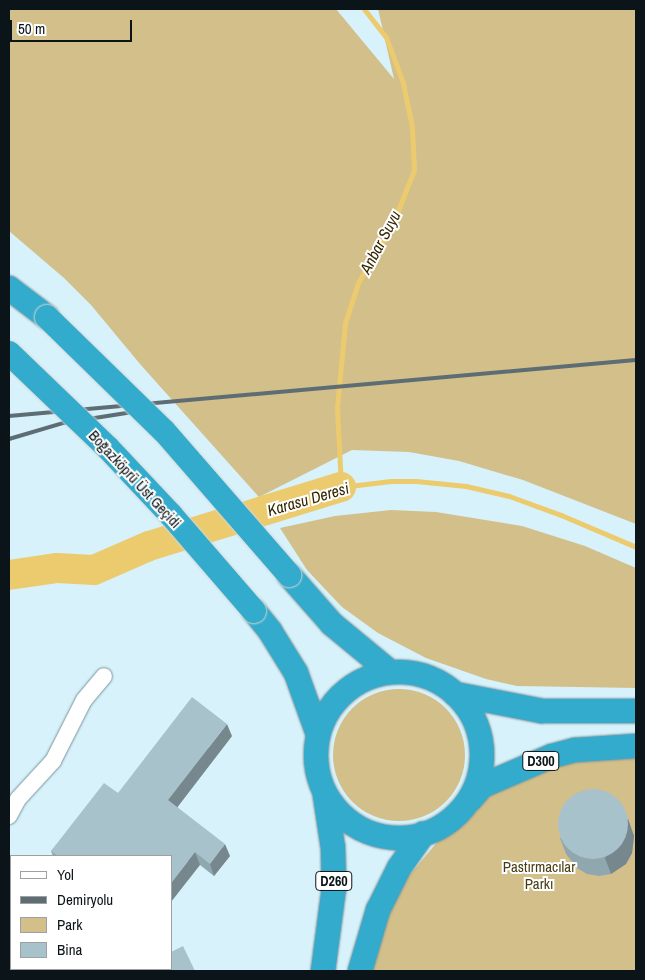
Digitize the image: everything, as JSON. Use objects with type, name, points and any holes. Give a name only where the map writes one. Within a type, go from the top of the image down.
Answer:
[{"type":"highway","points":[[9,288],[47,317],[164,432],[332,624],[390,672]]},
{"type":"highway","name":"Boğazköprü Üst Geçidi","points":[[9,353],[108,448],[171,515],[254,611],[279,644],[296,673],[318,734]]},
{"type":"highway","points":[[456,694],[472,717],[481,745],[480,773],[469,800],[460,811],[443,825],[423,834],[394,837],[366,830],[341,814],[324,791],[316,763],[318,734],[330,708],[350,687],[362,680],[390,672],[404,672],[432,679],[456,694],[542,711],[636,711]]},
{"type":"highway","name":"D300","points":[[460,811],[482,786],[530,764],[575,750],[636,746]]},
{"type":"highway","name":"D260","points":[[323,971],[334,888],[333,848],[324,791]]},
{"type":"highway","points":[[360,971],[378,910],[399,868],[423,834]]},
{"type":"lane","points":[[9,816],[23,793],[54,761],[84,700],[104,676]]},
{"type":"green space","points":[[9,9],[336,9],[394,79],[378,9],[636,9],[636,524],[523,480],[459,461],[409,452],[352,450],[259,497],[140,364],[91,305],[64,278],[9,231]]},
{"type":"green space","points":[[391,510],[436,512],[522,526],[585,546],[636,568],[636,688],[517,686],[486,679],[426,658],[378,633],[342,607],[307,570],[280,528],[335,516]]},
{"type":"green space","points":[[399,689],[424,694],[435,700],[445,709],[454,719],[460,730],[465,755],[460,780],[454,791],[445,801],[435,810],[424,816],[399,821],[374,816],[363,810],[353,801],[344,791],[338,780],[333,755],[338,730],[344,719],[353,709],[363,700],[374,694]]},
{"type":"green space","name":"Pastırmacılar Parkı","points":[[636,741],[636,971],[371,971],[383,928],[401,885],[455,821],[502,780]]},
{"type":"building","points":[[192,697],[227,724],[168,800],[225,844],[210,864],[195,852],[172,882],[172,855],[57,855],[51,851],[104,783],[118,793]]},
{"type":"building","points":[[593,789],[606,792],[618,799],[625,811],[628,824],[625,837],[618,849],[606,856],[593,859],[580,856],[568,849],[561,837],[558,824],[561,811],[568,799],[580,792]]},
{"type":"building","points":[[183,946],[195,971],[130,970],[172,970],[172,952]]},
{"type":"waterway","name":"Anbar Suyu","points":[[364,9],[386,37],[403,83],[412,127],[414,170],[393,223],[358,283],[345,323],[337,408],[341,487],[391,481],[416,481],[466,486],[509,496],[561,515],[636,547]]},
{"type":"waterway","name":"Karasu Deresi","points":[[9,575],[57,568],[94,570],[149,546],[341,487]]},
{"type":"railway","points":[[9,416],[636,360]]},
{"type":"railway","points":[[9,439],[63,423],[139,411]]}]
